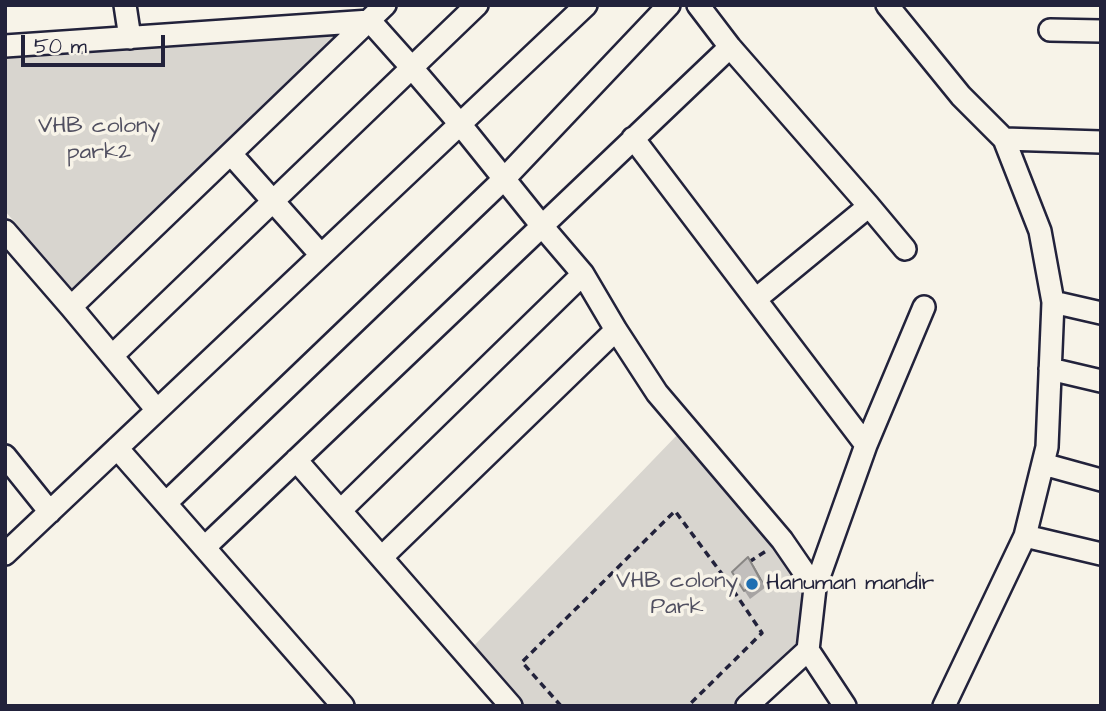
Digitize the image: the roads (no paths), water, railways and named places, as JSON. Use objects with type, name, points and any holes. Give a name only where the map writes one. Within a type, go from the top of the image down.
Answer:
[{"type":"street","points":[[125,5],[130,38]]},
{"type":"street","points":[[71,307],[385,5]]},
{"type":"street","points":[[112,356],[477,5]]},
{"type":"street","points":[[5,554],[586,5]]},
{"type":"street","points":[[166,503],[504,179],[669,5]]},
{"type":"street","points":[[698,5],[730,47],[905,249]]},
{"type":"street","points":[[887,5],[961,96],[1004,139],[1040,231],[1053,302],[1047,447],[1025,536],[944,706]]},
{"type":"street","points":[[5,46],[370,21]]},
{"type":"street","points":[[370,21],[460,124],[583,274],[657,393],[782,540],[816,588]]},
{"type":"street","points":[[1050,30],[1101,32]]},
{"type":"street","points":[[205,547],[730,47]]},
{"type":"street","points":[[633,138],[866,445]]},
{"type":"street","points":[[1004,139],[1101,142]]},
{"type":"street","points":[[231,154],[321,255]]},
{"type":"street","points":[[755,299],[869,206]]},
{"type":"street","points":[[5,231],[157,411]]},
{"type":"street","points":[[341,510],[583,274]]},
{"type":"street","points":[[1053,302],[1101,313]]},
{"type":"street","points":[[747,706],[808,650],[816,588],[866,445],[924,307]]},
{"type":"street","points":[[382,557],[616,330]]},
{"type":"street","points":[[1050,369],[1101,381]]},
{"type":"street","points":[[117,448],[343,706]]},
{"type":"street","points":[[5,456],[50,512]]},
{"type":"street","points":[[296,460],[511,706]]},
{"type":"street","points":[[1043,464],[1101,480]]},
{"type":"street","points":[[1025,536],[1101,554]]},
{"type":"street","points":[[808,650],[845,706]]},
{"type":"place","name":"Hanuman mandir","points":[[752,584]]},
{"type":"park label","name":"VHB colony park2","points":[[99,140]]},
{"type":"park label","name":"VHB colony Park","points":[[677,595]]}]
